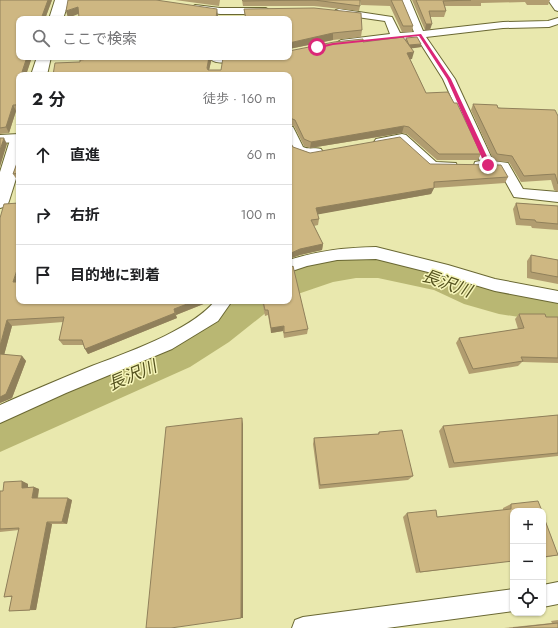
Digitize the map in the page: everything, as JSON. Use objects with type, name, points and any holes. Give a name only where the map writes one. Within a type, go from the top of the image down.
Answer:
[{"type":"main road","points":[[57,16],[62,0]]},
{"type":"main road","points":[[40,72],[43,60]]},
{"type":"main road","points":[[0,201],[16,149]]},
{"type":"street","points":[[235,11],[240,0]]},
{"type":"street","points":[[405,0],[420,35],[449,79],[488,165]]},
{"type":"street","points":[[553,0],[558,8]]},
{"type":"street","points":[[189,7],[221,15],[235,11],[274,10]]},
{"type":"street","points":[[332,11],[389,19],[397,38]]},
{"type":"street","points":[[328,44],[397,38],[503,25],[549,24],[558,21]]},
{"type":"street","points":[[217,62],[227,60]]},
{"type":"street","points":[[292,137],[298,150],[309,154],[332,150]]},
{"type":"street","points":[[371,143],[402,138],[433,166],[503,166],[519,194],[558,197]]},
{"type":"street","points":[[0,139],[16,139]]},
{"type":"street","points":[[292,265],[307,260],[337,254],[376,253],[448,271],[495,285],[558,298]]},
{"type":"street","points":[[0,414],[60,387],[166,344],[212,316],[222,304]]},
{"type":"street","points":[[546,596],[558,594]]},
{"type":"street","points":[[303,628],[510,600]]},
{"type":"building","points":[[0,0],[48,0],[42,16],[16,16],[16,60],[26,60],[22,72],[16,72],[16,105],[13,105],[6,127],[0,128]]},
{"type":"building","points":[[68,0],[156,0],[217,9],[216,16],[79,16],[78,7],[66,11]]},
{"type":"building","points":[[242,0],[314,0],[243,1]]},
{"type":"building","points":[[314,0],[360,0],[360,6]]},
{"type":"building","points":[[391,0],[402,0],[413,26],[403,26]]},
{"type":"building","points":[[416,0],[471,0],[443,1],[446,11],[429,11],[432,24],[426,24]]},
{"type":"building","points":[[314,8],[361,13],[362,30],[333,33],[292,42],[292,16],[245,16],[244,9]]},
{"type":"building","points":[[403,37],[414,52],[407,53],[426,93],[448,92],[454,103],[457,103],[481,154],[439,154],[409,127],[404,126],[311,142],[304,139],[295,120],[292,119],[292,72],[54,72],[55,63],[80,62],[80,60],[208,60],[208,70],[221,70],[223,60],[292,60],[292,50],[334,42],[363,39],[363,42]]},
{"type":"building","points":[[417,37],[421,44],[409,45],[406,38]]},
{"type":"building","points":[[473,104],[497,105],[498,108],[555,110],[558,116],[558,184],[555,174],[524,176],[512,156],[497,154]]},
{"type":"building","points":[[400,137],[430,164],[501,165],[508,177],[434,182],[434,188],[316,208],[319,219],[311,220],[323,244],[300,249],[292,253],[292,145],[293,147],[310,153]]},
{"type":"building","points":[[0,138],[4,138],[0,150]]},
{"type":"building","points":[[16,166],[16,174],[13,174]]},
{"type":"building","points":[[16,203],[16,273],[13,282],[16,282],[16,304],[187,304],[174,309],[175,313],[85,349],[82,340],[59,340],[64,317],[7,320],[0,346],[0,218],[4,204]]},
{"type":"building","points":[[516,203],[558,206],[558,224],[520,219]]},
{"type":"building","points":[[531,255],[558,260],[558,277],[531,272]]},
{"type":"building","points":[[293,266],[308,329],[284,333],[284,326],[271,328],[268,310],[265,310],[264,304],[292,304]]},
{"type":"building","points":[[519,314],[545,314],[546,317],[558,317],[558,358],[521,357],[523,361],[473,369],[459,338],[524,328]]},
{"type":"building","points":[[0,354],[22,356],[6,394],[0,397]]},
{"type":"building","points":[[558,415],[558,453],[454,463],[443,426]]},
{"type":"building","points":[[242,418],[241,618],[171,628],[146,628],[166,427]]},
{"type":"building","points":[[402,430],[413,476],[320,485],[314,438],[379,434],[379,432]]},
{"type":"building","points":[[22,481],[22,488],[34,487],[32,498],[68,498],[62,522],[47,522],[30,610],[9,611],[12,596],[4,597],[19,528],[0,529],[0,491],[3,491],[4,482]]},
{"type":"building","points":[[538,501],[541,508],[511,508],[511,504]]},
{"type":"building","points":[[510,509],[510,561],[420,572],[407,513],[436,510],[437,517]]},
{"type":"building","points":[[546,523],[558,555],[546,557]]},
{"type":"building","points":[[558,623],[558,628],[513,628]]},
{"type":"waterway","name":"長沢川","points":[[292,282],[310,275],[344,266],[367,264],[378,265],[434,276],[489,298],[528,305],[558,308]]},
{"type":"waterway","name":"長沢川","points":[[0,432],[177,355],[216,331],[252,304]]},
{"type":"route","points":[[317,47],[420,35],[449,79],[488,165]]}]
